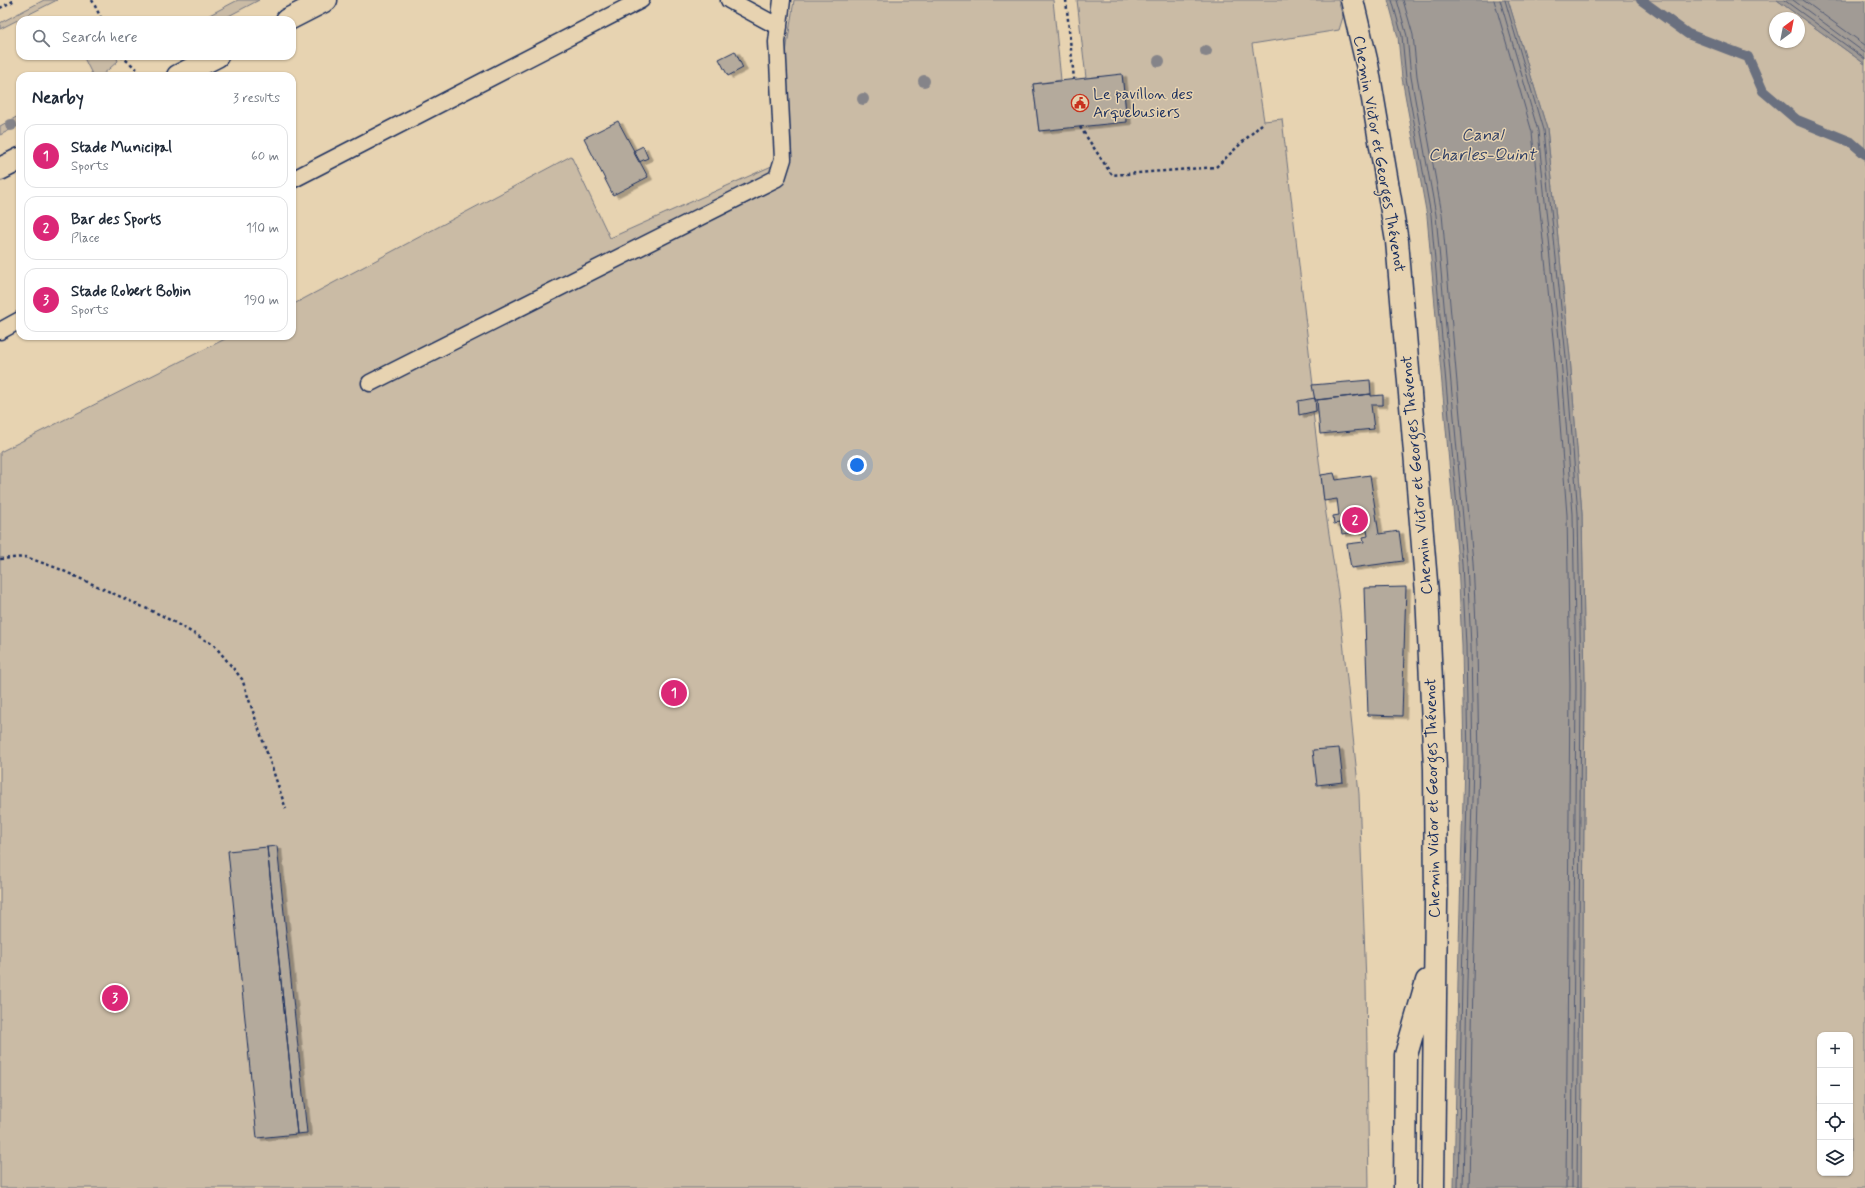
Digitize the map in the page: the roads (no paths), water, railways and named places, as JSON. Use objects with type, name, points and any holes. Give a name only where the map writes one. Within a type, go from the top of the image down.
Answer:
[{"type":"street","points":[[295,16],[326,0]]},
{"type":"street","name":"Chemin Victor et Georges Thévenot","points":[[1352,0],[1366,64],[1397,240],[1414,421],[1427,593],[1435,768],[1433,1188]]},
{"type":"street","points":[[186,72],[209,60]]},
{"type":"street","points":[[0,169],[16,161]]},
{"type":"street","name":"Chemin Victor et Georges Thévenot","points":[[1405,1188],[1406,1055],[1435,954]]},
{"type":"lane","points":[[296,178],[641,0]]},
{"type":"lane","points":[[729,0],[779,27]]},
{"type":"lane","points":[[370,383],[777,178],[783,159],[777,42],[782,0]]},
{"type":"lane","points":[[0,331],[16,322]]},
{"type":"water","name":"Canal Charles-Quint","points":[[1388,0],[1508,0],[1547,129],[1570,357],[1582,514],[1585,685],[1581,1188],[1454,1188],[1464,763],[1462,646],[1458,563],[1427,216],[1402,78],[1398,37]]},
{"type":"water","points":[[1777,0],[1865,0],[1865,64],[1805,20],[1805,12],[1794,12]]},
{"type":"waterway","points":[[1641,0],[1688,34],[1748,57],[1763,91],[1797,120],[1851,142],[1865,154]]},
{"type":"place","name":"Le pavillon des Arquebusiers","points":[[1080,103]]},
{"type":"place","name":"Bar des Sports","points":[[1355,520]]},
{"type":"place","name":"Stade Municipal","points":[[674,693]]},
{"type":"place","name":"Stade Robert Bobin","points":[[115,998]]}]
